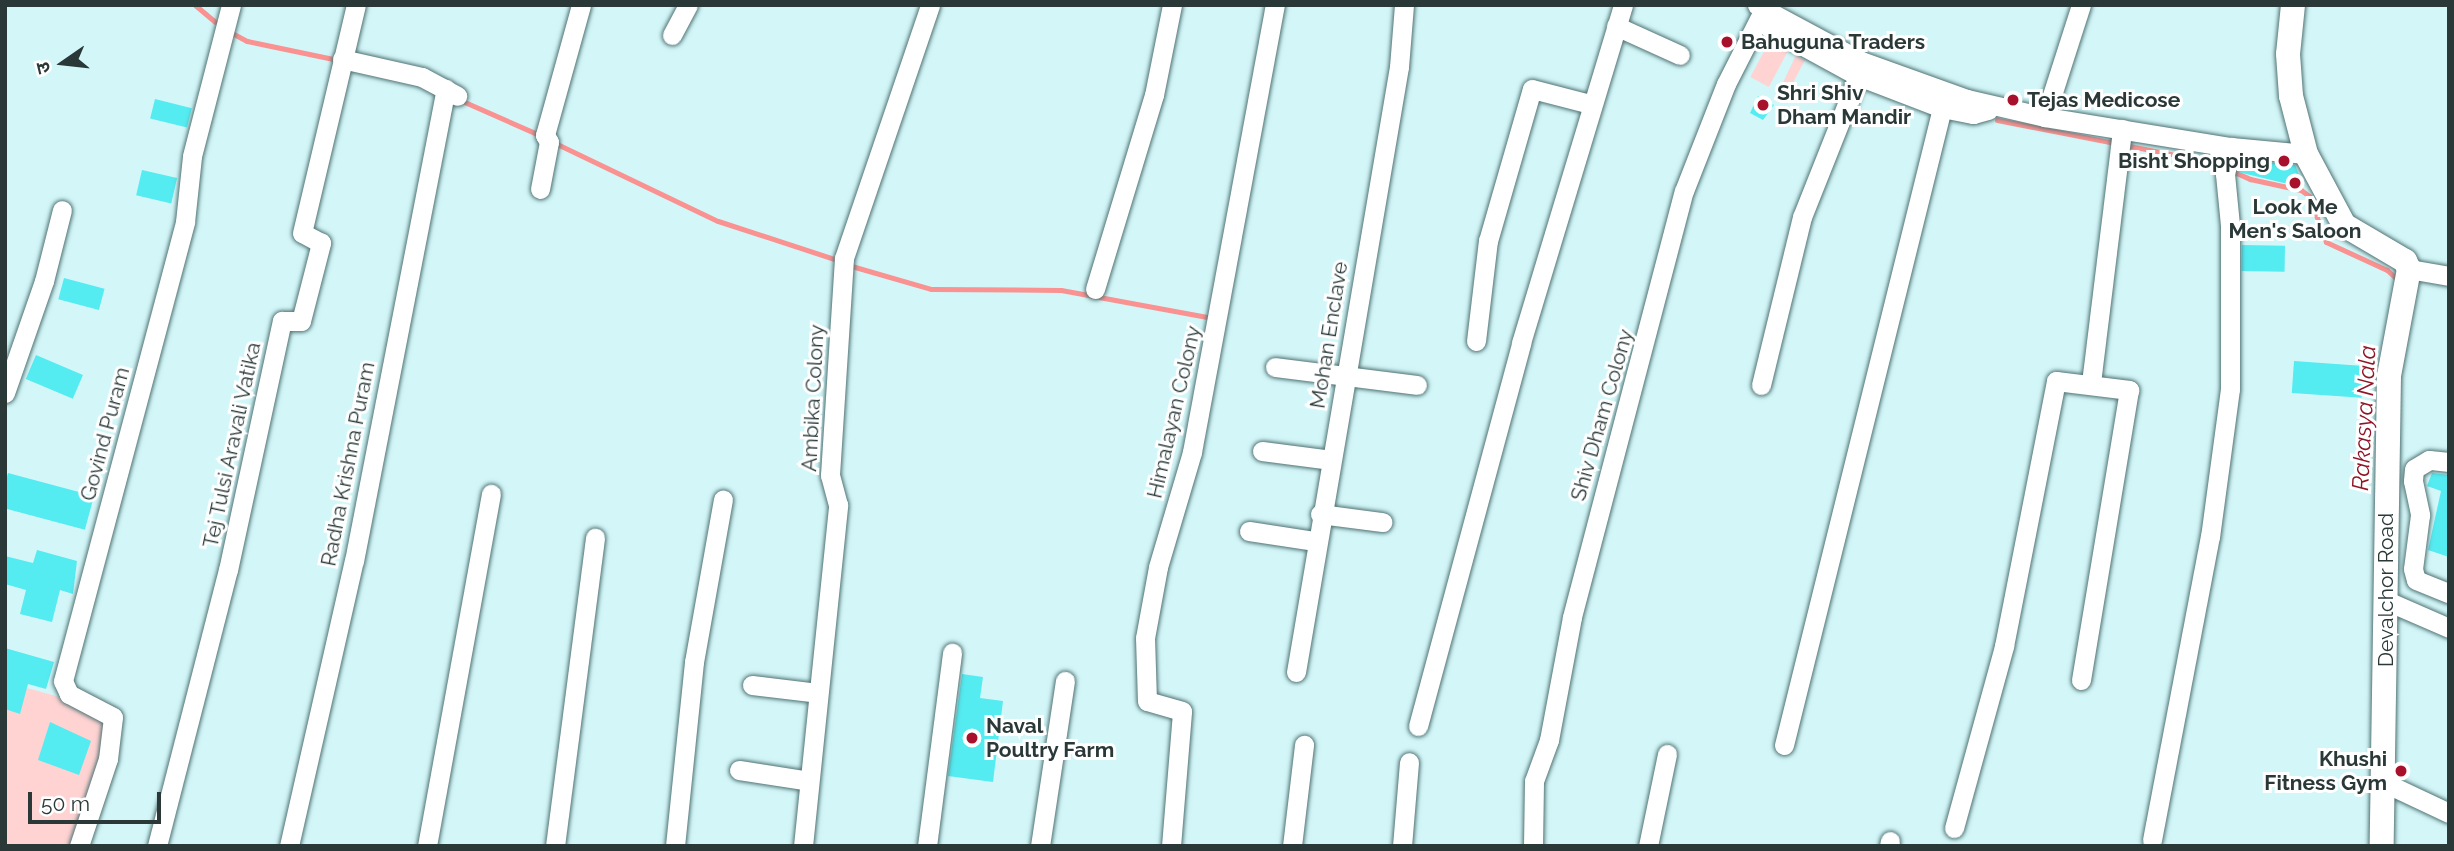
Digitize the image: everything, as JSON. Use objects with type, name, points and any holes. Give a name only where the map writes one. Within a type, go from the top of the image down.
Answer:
[{"type":"main road","points":[[2293,5],[2288,54],[2291,96],[2306,154],[2344,225],[2405,261],[2409,269]]},
{"type":"main road","name":"Devalchor Road","points":[[2382,846],[2389,376],[2409,269]]},
{"type":"street","name":"Govind Puram","points":[[79,846],[108,759],[113,717],[69,694],[63,681],[184,222],[192,156],[231,5]]},
{"type":"street","name":"Tej Tulsi Aravali Vatika","points":[[157,846],[228,570],[282,321],[301,321],[321,243],[302,233],[356,5]]},
{"type":"street","points":[[540,189],[549,142],[545,135],[582,5]]},
{"type":"street","points":[[672,35],[688,5]]},
{"type":"street","name":"Ambika Colony","points":[[803,846],[838,505],[830,475],[844,258],[930,5]]},
{"type":"street","points":[[1095,289],[1154,94],[1172,5]]},
{"type":"street","name":"Himalayan Colony","points":[[1171,846],[1182,711],[1147,701],[1145,638],[1158,567],[1192,452],[1275,5]]},
{"type":"street","name":"Mohan Enclave","points":[[1296,672],[1315,541],[1399,66],[1404,5]]},
{"type":"street","points":[[1418,726],[1590,104],[1623,5]]},
{"type":"street","points":[[2045,117],[2081,5]]},
{"type":"street","points":[[1760,7],[1770,28],[1858,76],[1942,108],[1973,114],[1998,106]]},
{"type":"street","points":[[1760,7],[1861,61],[1947,93],[2121,138],[2228,160],[2306,154]]},
{"type":"street","name":"Shiv Dham Colony","points":[[1533,846],[1534,781],[1549,740],[1575,604],[1684,191],[1726,83],[1760,7]]},
{"type":"street","points":[[1616,26],[1680,55]]},
{"type":"street","name":"Radha Krishna Puram","points":[[289,846],[354,561],[452,93],[422,77],[342,59]]},
{"type":"street","points":[[1761,385],[1802,217],[1858,76]]},
{"type":"street","points":[[1476,341],[1488,241],[1532,89],[1590,104]]},
{"type":"street","points":[[1784,745],[1942,108]]},
{"type":"street","points":[[2091,383],[2121,138]]},
{"type":"street","points":[[2152,840],[2210,537],[2230,390],[2231,225],[2228,160]]},
{"type":"street","points":[[5,393],[44,282],[62,210]]},
{"type":"street","points":[[2409,269],[2449,276]]},
{"type":"street","points":[[1275,367],[1417,385]]},
{"type":"street","points":[[1954,828],[2004,646],[2056,381],[2091,383],[2129,390],[2081,680]]},
{"type":"street","points":[[1262,450],[1331,460]]},
{"type":"street","points":[[2449,462],[2429,460],[2414,469],[2413,481],[2420,515],[2413,569],[2416,580],[2449,593]]},
{"type":"street","points":[[427,846],[491,494]]},
{"type":"street","points":[[675,846],[694,662],[723,500]]},
{"type":"street","points":[[1320,514],[1382,522]]},
{"type":"street","points":[[1250,531],[1315,541]]},
{"type":"street","points":[[555,846],[594,538]]},
{"type":"street","points":[[2387,601],[2449,628]]},
{"type":"street","points":[[928,846],[952,653]]},
{"type":"street","points":[[1040,846],[1065,681]]},
{"type":"street","points":[[752,685],[818,693]]},
{"type":"street","points":[[1292,846],[1304,745]]},
{"type":"street","points":[[1648,846],[1667,754]]},
{"type":"street","points":[[1402,846],[1409,762]]},
{"type":"street","points":[[739,770],[809,781]]},
{"type":"street","points":[[2383,782],[2449,813]]},
{"type":"shaded area","points":[[1770,40],[1789,50],[1769,87],[1750,77]]},
{"type":"shaded area","points":[[1796,55],[1805,60],[1787,94],[1779,91]]},
{"type":"shaded area","points":[[5,682],[56,696],[109,719],[93,792],[73,846],[5,846]]},
{"type":"building","name":"Shri Shiv Dham Mandir","points":[[1758,96],[1774,105],[1763,120],[1750,113]]},
{"type":"building","points":[[155,99],[192,108],[187,128],[150,118]]},
{"type":"building","points":[[2241,160],[2295,165],[2301,179],[2296,186],[2238,172]]},
{"type":"building","points":[[142,170],[177,178],[171,203],[136,195]]},
{"type":"building","points":[[2242,245],[2285,246],[2285,272],[2242,271]]},
{"type":"building","points":[[64,278],[105,289],[99,310],[58,299]]},
{"type":"building","points":[[36,355],[83,375],[73,399],[26,379]]},
{"type":"building","points":[[2294,361],[2364,366],[2362,398],[2292,393]]},
{"type":"building","points":[[8,473],[94,496],[85,530],[5,508]]},
{"type":"building","points":[[2432,473],[2449,475],[2449,557],[2428,550],[2441,491],[2427,486]]},
{"type":"building","points":[[37,550],[77,561],[73,594],[60,590],[52,622],[20,614],[26,590],[5,584],[5,556],[33,563]]},
{"type":"building","points":[[5,648],[54,662],[46,689],[28,684],[20,714],[5,709]]},
{"type":"building","name":"Naval Poultry Farm","points":[[962,674],[983,677],[980,698],[1003,701],[993,782],[948,776]]},
{"type":"building","points":[[50,722],[91,741],[79,775],[38,760]]},
{"type":"waterway","points":[[195,5],[215,22]]},
{"type":"waterway","points":[[230,32],[247,41],[333,59]]},
{"type":"waterway","points":[[460,100],[537,134]]},
{"type":"waterway","name":"Rakasya Nala","points":[[1997,120],[2212,162],[2250,179],[2301,190],[2309,196],[2326,242],[2387,270],[2398,280]]},
{"type":"waterway","points":[[557,144],[718,221],[837,260]]},
{"type":"waterway","points":[[848,265],[931,289],[1061,290],[1212,318]]},
{"type":"place","name":"Bahuguna Traders","points":[[1727,42]]},
{"type":"place","name":"Tejas Medicose","points":[[2013,100]]},
{"type":"place","name":"Shri Shiv Dham Mandir","points":[[1763,105]]},
{"type":"place","name":"Bisht Shopping","points":[[2284,161]]},
{"type":"place","name":"Look Me Men's Saloon","points":[[2295,183]]},
{"type":"place","name":"Naval Poultry Farm","points":[[972,738]]},
{"type":"place","name":"Khushi Fitness Gym","points":[[2401,771]]}]
